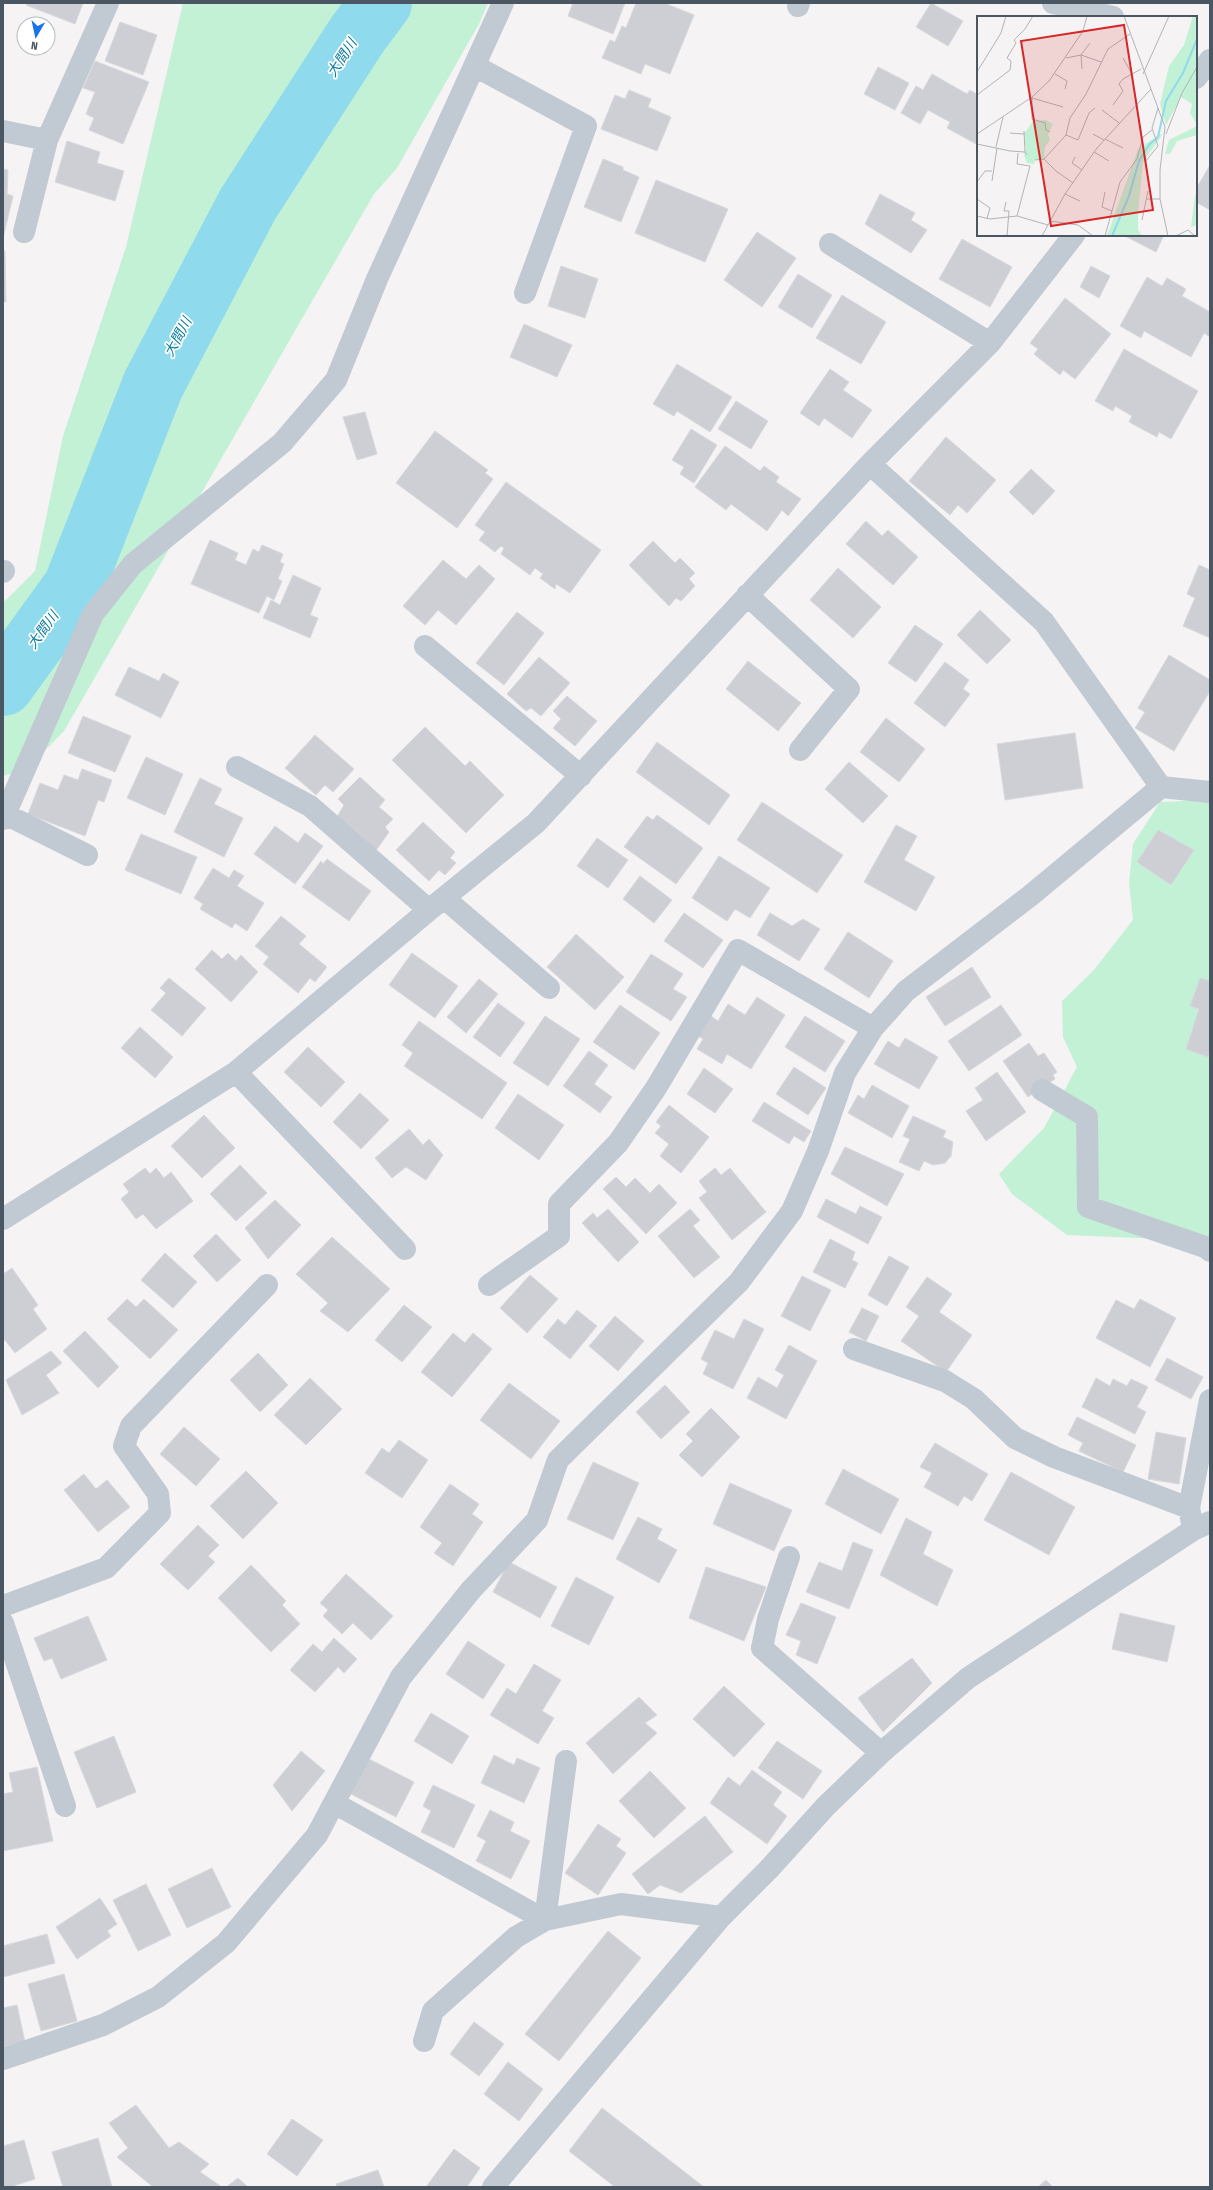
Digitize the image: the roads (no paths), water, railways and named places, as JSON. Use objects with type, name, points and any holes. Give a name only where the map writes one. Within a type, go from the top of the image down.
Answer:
[{"type":"street","points":[[24,232],[47,140],[108,3]]},
{"type":"street","points":[[87,855],[4,816],[93,614],[133,564],[282,444],[336,380],[377,279],[503,3]]},
{"type":"street","points":[[1054,3],[1109,16]]},
{"type":"street","points":[[475,66],[586,126],[525,293]]},
{"type":"street","points":[[3,131],[47,140]]},
{"type":"street","points":[[3,1219],[236,1072],[436,904],[536,823],[870,464],[990,343],[1073,236]]},
{"type":"street","points":[[830,244],[990,343]]},
{"type":"street","points":[[870,464],[1044,622],[1161,787]]},
{"type":"street","points":[[748,595],[849,689],[800,750]]},
{"type":"street","points":[[425,646],[581,776]]},
{"type":"street","points":[[237,767],[310,806],[436,904],[549,988]]},
{"type":"street","points":[[3,2059],[103,2025],[158,1997],[226,1942],[317,1835],[401,1677],[471,1590],[537,1520],[558,1460],[738,1282],[792,1211],[818,1151],[845,1073],[872,1028],[906,991],[1030,896],[1161,787],[1210,792]]},
{"type":"street","points":[[488,1286],[559,1236],[559,1204],[618,1143],[656,1088],[738,950],[872,1028]]},
{"type":"street","points":[[236,1072],[405,1249]]},
{"type":"street","points":[[1042,1090],[1087,1117],[1088,1207],[1205,1247],[1210,1251]]},
{"type":"street","points":[[3,1606],[106,1568],[160,1513],[158,1494],[124,1446],[130,1426],[267,1285]]},
{"type":"street","points":[[493,2187],[721,1916],[768,1870],[826,1806],[881,1753],[968,1678],[1202,1526],[1189,1508],[1054,1457],[1016,1438],[974,1399],[945,1381],[854,1348]]},
{"type":"street","points":[[1189,1508],[1210,1400]]},
{"type":"street","points":[[789,1557],[768,1619],[762,1648],[881,1753]]},
{"type":"street","points":[[3,1623],[65,1806]]},
{"type":"street","points":[[545,1920],[566,1761]]},
{"type":"street","points":[[334,1803],[545,1920]]},
{"type":"street","points":[[424,2041],[433,2011],[516,1937],[545,1920],[621,1904],[721,1916]]},
{"type":"waterway","name":"大間川","points":[[3,685],[74,587],[153,385],[248,204],[357,35],[381,3]]}]
